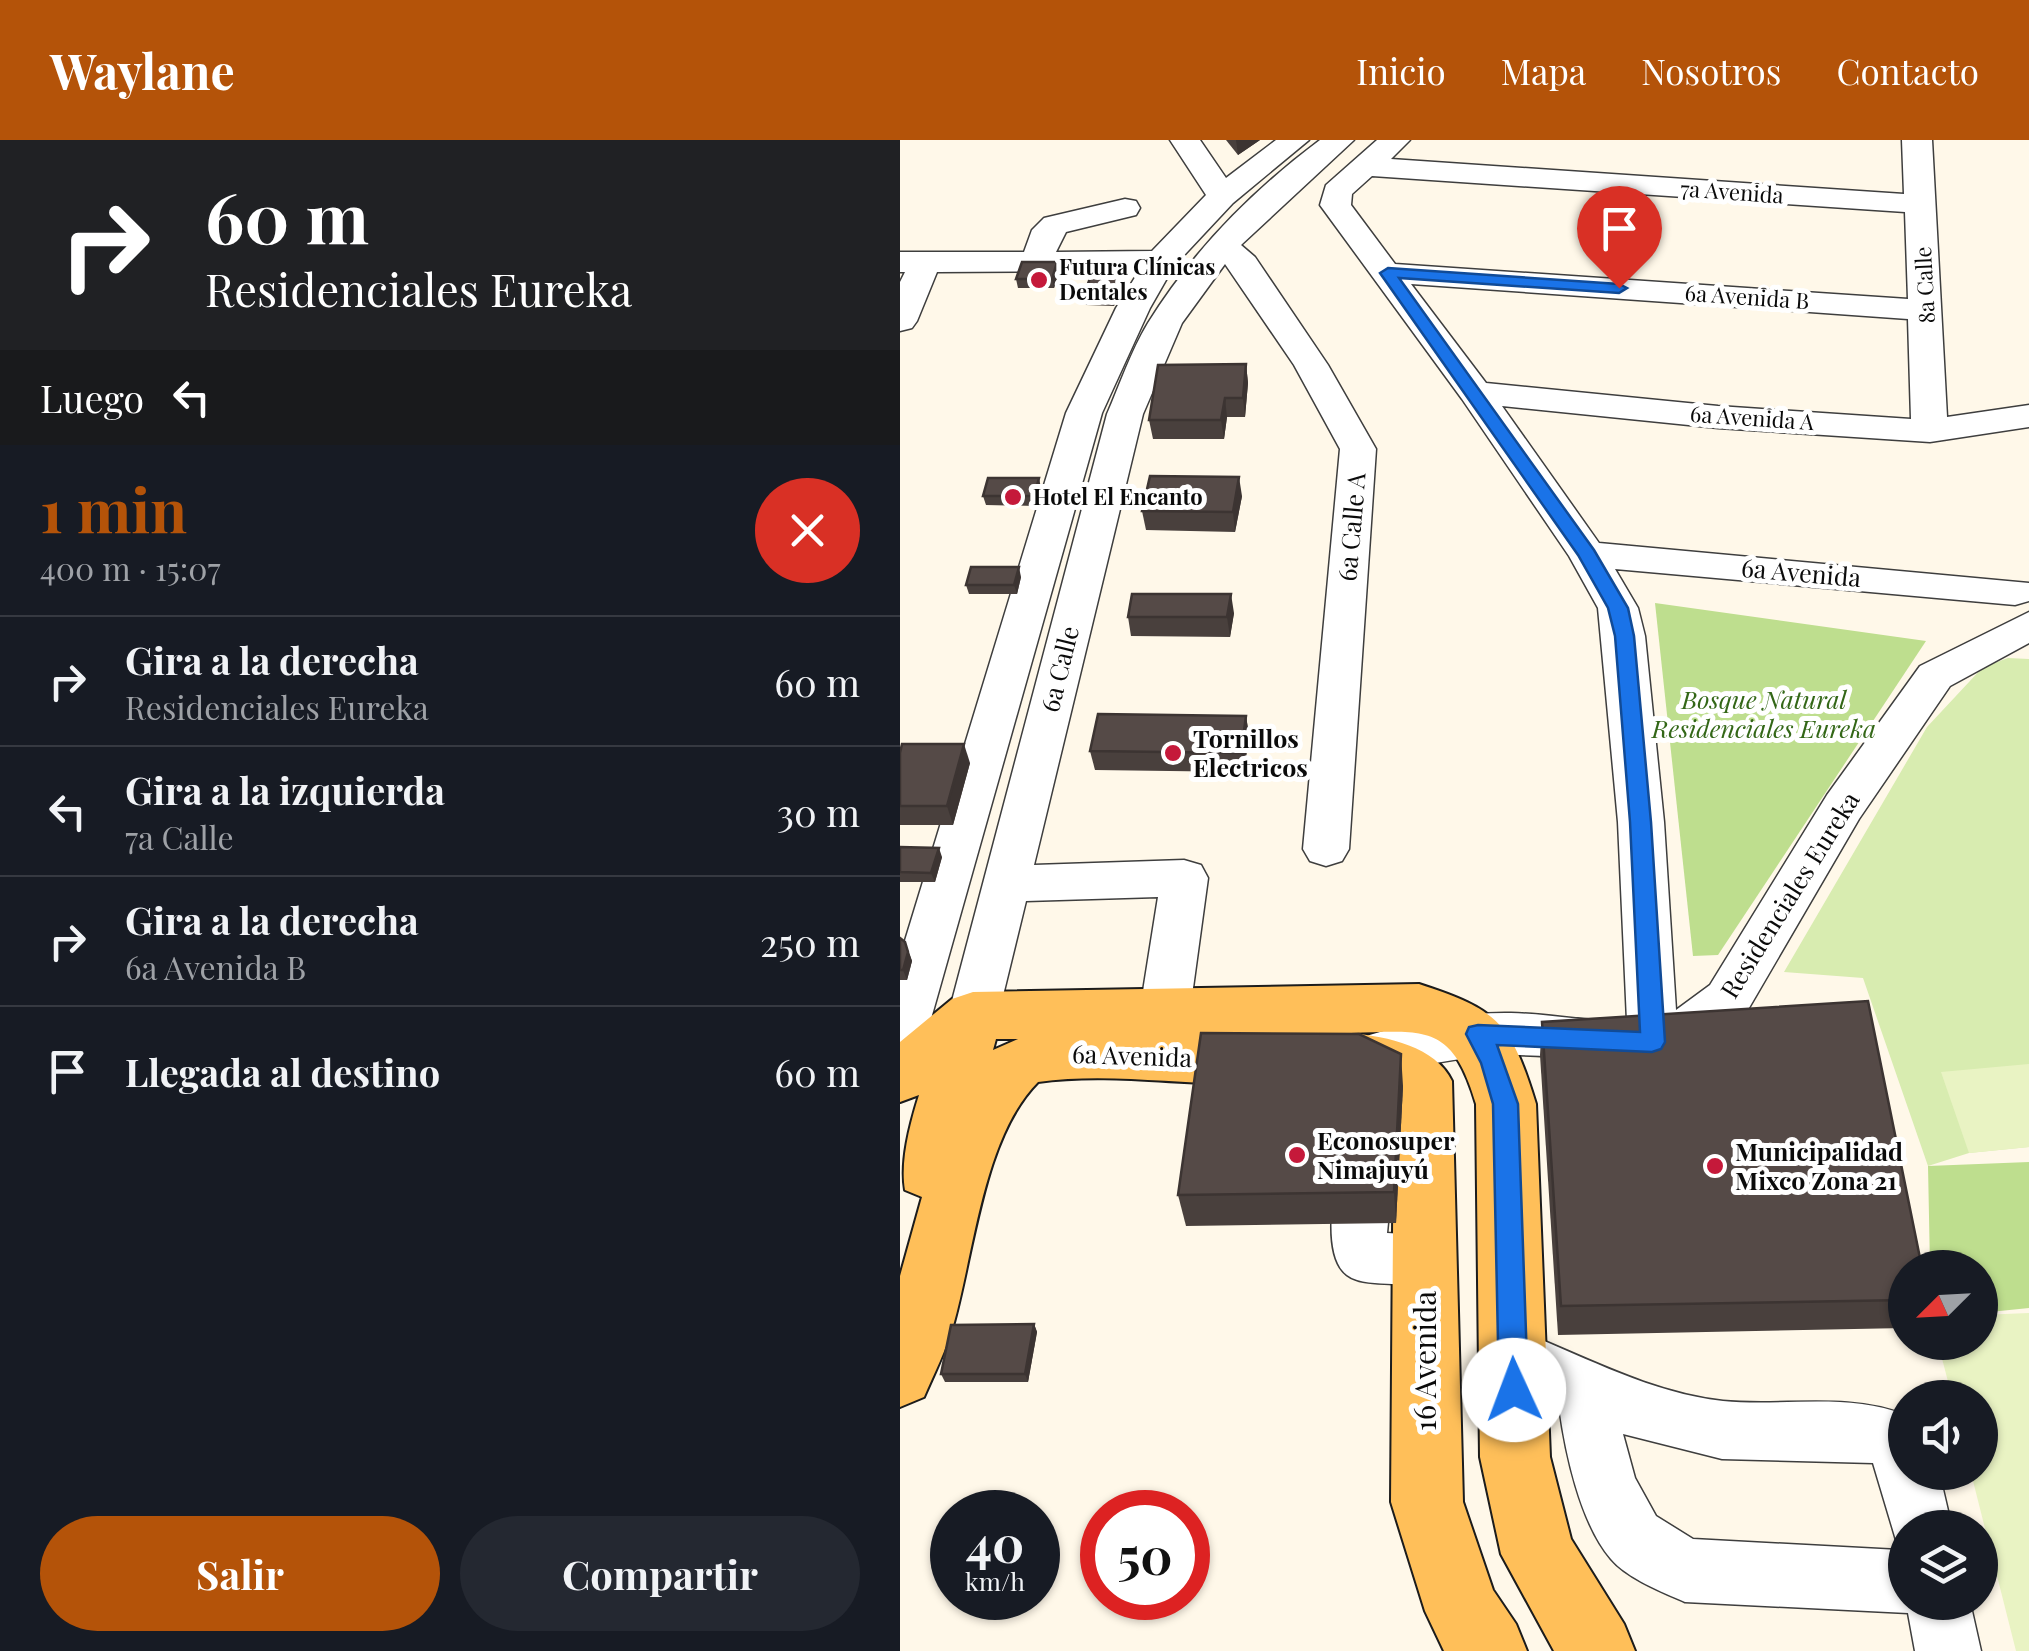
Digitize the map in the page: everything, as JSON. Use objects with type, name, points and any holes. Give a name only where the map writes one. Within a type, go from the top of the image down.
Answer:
[{"type":"main road","name":"6a Avenida","points":[[973,1016],[1166,1010],[1395,1044]]},
{"type":"main road","points":[[900,1077],[973,1016]]},
{"type":"main road","name":"6a Calle","points":[[900,1264],[973,1016]]},
{"type":"main road","points":[[1395,1044],[1456,1020],[1478,1034],[1493,1061],[1506,1104],[1515,1457],[1538,1554],[1597,1651]]},
{"type":"main road","name":"6a Avenida","points":[[900,1374],[919,1330],[965,1159],[996,1089],[1016,1064],[1057,1054],[1241,1082],[1395,1044]]},
{"type":"main road","name":"16 Avenida","points":[[1395,1044],[1422,1081],[1424,1100],[1427,1502],[1462,1611],[1489,1651]]},
{"type":"street","points":[[1184,140],[1222,196]]},
{"type":"street","name":"6a Calle","points":[[900,1040],[917,929],[1084,413],[1133,308],[1161,261],[1222,196],[1293,140]]},
{"type":"street","points":[[1395,140],[1351,153],[1334,204],[1475,393],[1587,554],[1618,608],[1624,636],[1640,822],[1652,1042]]},
{"type":"street","name":"8a Calle","points":[[1916,140],[1930,431]]},
{"type":"street","name":"6a Calle","points":[[973,1016],[1125,414],[1165,323],[1224,246],[1316,156],[1351,153]]},
{"type":"street","name":"7a Avenida","points":[[1351,153],[1922,204]]},
{"type":"street","points":[[1036,262],[1048,230],[1055,225],[1125,208]]},
{"type":"street","name":"6a Calle A","points":[[1224,246],[1244,264],[1311,366],[1358,449],[1326,848]]},
{"type":"street","points":[[900,321],[912,262],[1161,261]]},
{"type":"street","name":"6a Avenida B","points":[[1388,273],[1927,310]]},
{"type":"street","name":"6a Avenida A","points":[[1475,393],[1930,431],[2029,416]]},
{"type":"street","name":"6a Avenida","points":[[1587,554],[2024,602]]},
{"type":"street","name":"6a Avenida","points":[[1935,676],[2024,602]]},
{"type":"street","name":"Residenciales Eureka","points":[[1478,1034],[1652,1042],[1683,1034],[1707,1021],[1728,999],[1854,791],[1935,676]]},
{"type":"street","points":[[1006,884],[1184,878],[1166,1010]]},
{"type":"street","points":[[1338,1114],[1352,1121],[1367,1158],[1358,1245],[1366,1257],[1425,1261]]},
{"type":"street","points":[[1512,1356],[1637,1411],[1722,1430],[1879,1434],[1888,1437]]},
{"type":"street","points":[[1586,1388],[1596,1456],[1634,1538],[1685,1570],[1888,1581]]},
{"type":"street","points":[[1942,1620],[1948,1651]]},
{"type":"green space","name":"Bosque Natural Residenciales Eureka","points":[[1655,603],[1926,641],[1718,955],[1693,956]]},
{"type":"green space","points":[[2008,658],[2029,659],[2029,1147],[1969,1153],[1928,1166],[1863,978],[1784,972],[1927,727],[1983,667]]},
{"type":"green space","points":[[2029,1064],[2029,1147],[1969,1153],[1941,1072]]},
{"type":"green space","points":[[2029,1162],[2029,1308],[1998,1311],[1998,1250],[1930,1250],[1928,1166]]},
{"type":"green space","points":[[2029,1313],[2029,1651],[2016,1651],[1998,1580],[1998,1510],[1980,1510],[1975,1490],[1998,1490],[1998,1380],[1948,1380],[1942,1360],[1998,1360],[1998,1314]]},
{"type":"building","points":[[1096,261],[1124,262],[1112,296],[1084,295]]},
{"type":"building","points":[[1022,262],[1057,262],[1052,279],[1016,279]]},
{"type":"building","points":[[1246,364],[1243,398],[1225,398],[1221,420],[1149,420],[1158,365]]},
{"type":"building","points":[[1150,476],[1239,477],[1233,512],[1142,511]]},
{"type":"building","points":[[988,478],[1039,478],[1034,496],[983,496]]},
{"type":"building","points":[[971,567],[1019,567],[1014,585],[966,585]]},
{"type":"building","points":[[1132,594],[1231,594],[1227,617],[1128,617]]},
{"type":"building","points":[[1098,714],[1246,716],[1241,753],[1090,751]]},
{"type":"building","points":[[902,744],[964,744],[947,806],[900,806]]},
{"type":"building","points":[[900,847],[939,848],[931,873],[900,872]]},
{"type":"building","points":[[900,938],[908,952],[903,970],[900,970]]},
{"type":"building","name":"Municipalidad Mixco Zona 21","points":[[1868,1001],[1918,1250],[1888,1250],[1888,1300],[1561,1306],[1542,1022]]},
{"type":"building","name":"Econosuper Nimajuyú","points":[[1201,1033],[1359,1034],[1401,1054],[1394,1192],[1178,1195]]},
{"type":"building","points":[[1034,1324],[1025,1374],[941,1374],[951,1325]]},
{"type":"place","name":"Futura Clínicas Dentales","points":[[1039,280]]},
{"type":"place","name":"Hotel El Encanto","points":[[1013,497]]},
{"type":"place","name":"Tornillos Electricos","points":[[1173,753]]},
{"type":"place","name":"Econosuper Nimajuyú","points":[[1297,1155]]},
{"type":"place","name":"Municipalidad Mixco Zona 21","points":[[1715,1166]]},
{"type":"route","points":[[1514,1390],[1506,1104],[1493,1061],[1478,1034],[1652,1042],[1640,822],[1624,636],[1618,608],[1606,582],[1388,273],[1619,288]]}]
